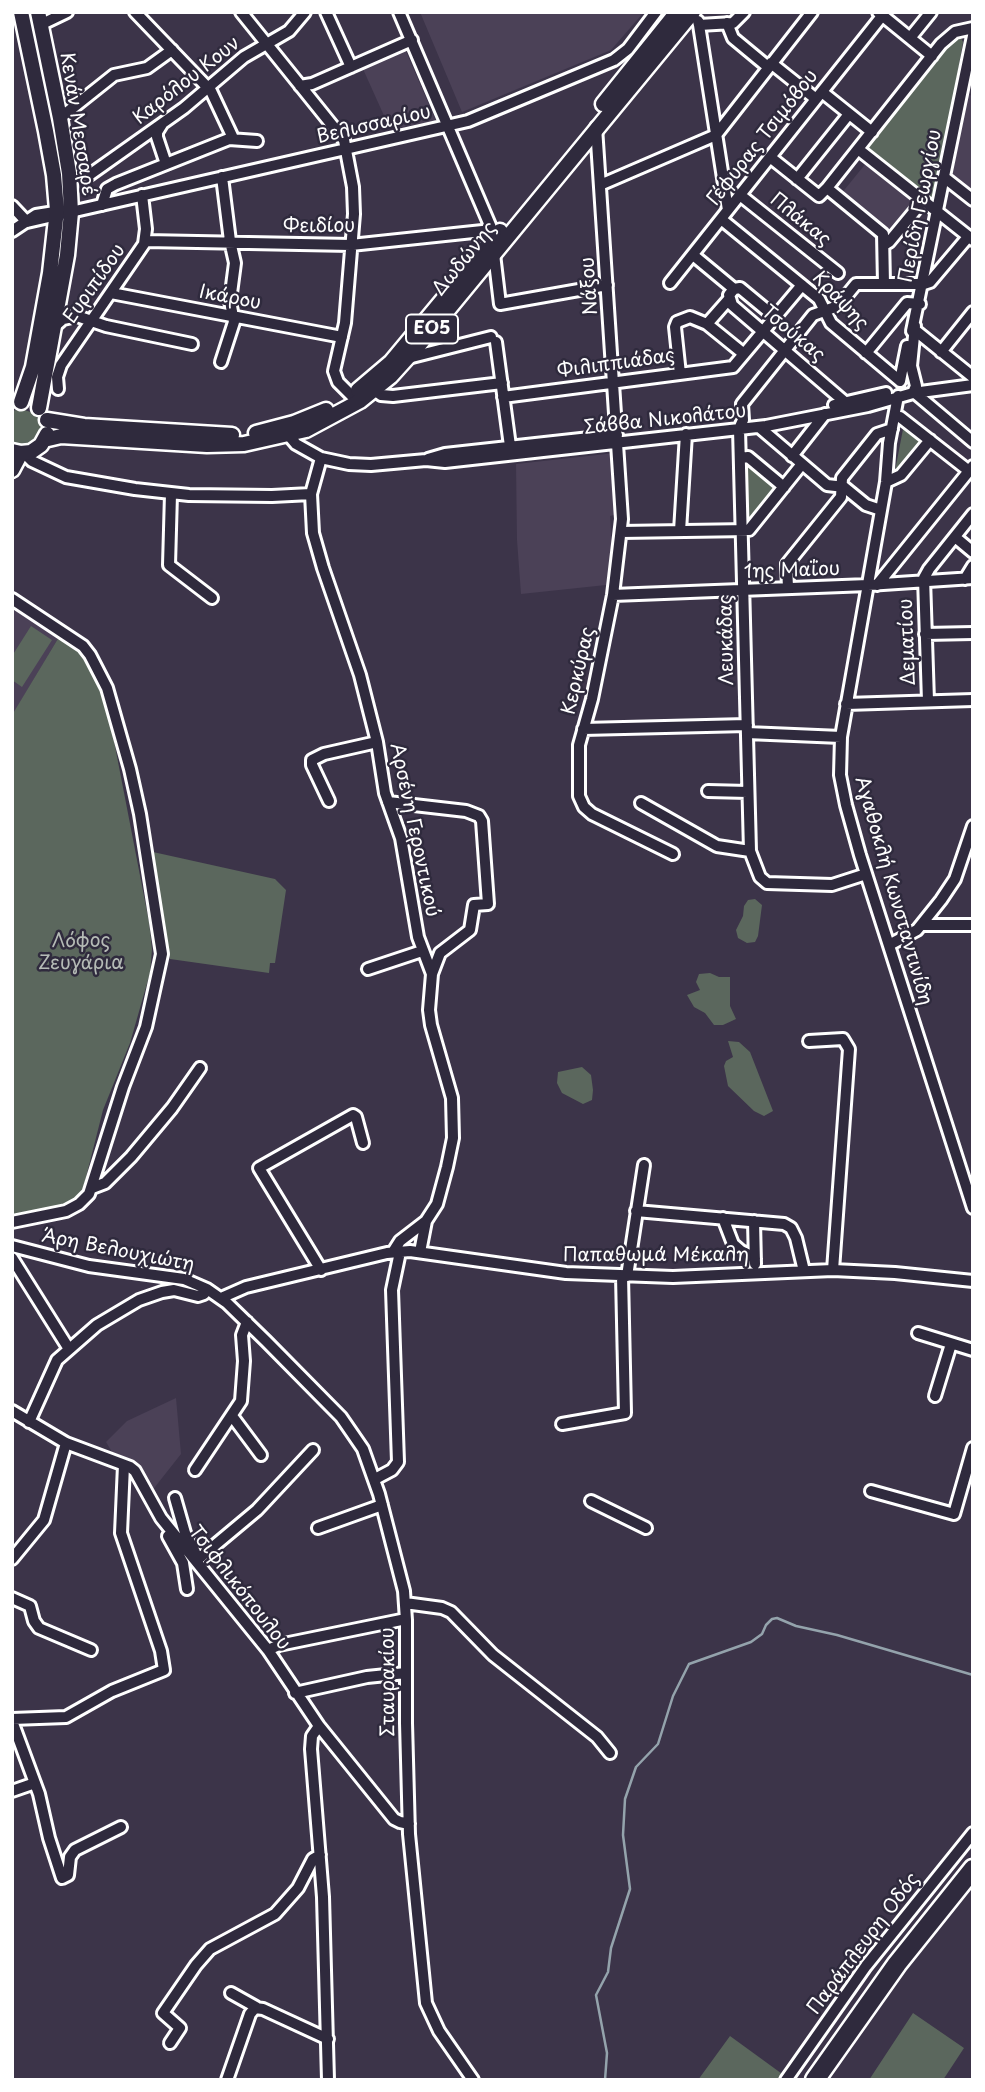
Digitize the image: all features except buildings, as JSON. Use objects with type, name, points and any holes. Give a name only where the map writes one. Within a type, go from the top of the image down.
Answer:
[{"type":"highway","points":[[815,2080],[905,1953],[973,1869]]},
{"type":"main road","name":"Κενάν Μεσσαρέ","points":[[21,12],[69,239],[43,414]]},
{"type":"main road","name":"Δωδώνης","points":[[17,402],[68,424],[216,436],[285,431],[352,396],[391,362],[677,12]]},
{"type":"main road","name":"Δωδώνης","points":[[19,453],[37,449],[44,440],[61,436],[222,445],[252,443],[331,418],[374,390],[408,358],[596,127],[695,17]]},
{"type":"main road","name":"Κενάν Μεσσαρέ","points":[[17,402],[33,367],[69,173],[39,18]]},
{"type":"main road","points":[[43,414],[48,429],[44,440]]},
{"type":"main road","points":[[12,470],[19,453]]},
{"type":"street","points":[[39,18],[67,12]]},
{"type":"street","points":[[135,12],[208,87],[233,138]]},
{"type":"street","points":[[241,12],[344,140],[354,199],[352,245],[342,337],[335,374],[340,384],[352,396]]},
{"type":"street","name":"Καρόλου Κουν","points":[[88,176],[162,124],[235,63],[289,31],[305,12]]},
{"type":"street","points":[[327,12],[351,67]]},
{"type":"street","points":[[399,12],[495,233]]},
{"type":"street","name":"Βελισσαρίου","points":[[27,222],[36,215],[102,205],[468,121],[614,60],[628,49],[656,12]]},
{"type":"street","points":[[724,215],[716,135],[695,17],[727,23],[736,22],[744,12]]},
{"type":"street","points":[[600,185],[716,135],[811,12]]},
{"type":"street","points":[[910,38],[931,12]]},
{"type":"street","points":[[880,14],[932,56]]},
{"type":"street","name":"Γέφυρας Τσιμόβου","points":[[670,283],[819,96],[880,14]]},
{"type":"street","points":[[727,23],[733,38],[872,132]]},
{"type":"street","points":[[770,157],[819,196],[952,33],[973,28]]},
{"type":"street","name":"Περίδη Γεωργίου","points":[[906,387],[909,339],[915,329],[945,177],[968,86],[973,36]]},
{"type":"street","points":[[300,86],[312,84],[412,40]]},
{"type":"street","points":[[60,118],[114,75],[147,68],[172,50]]},
{"type":"street","points":[[797,179],[849,114]]},
{"type":"street","points":[[162,124],[157,137],[166,164]]},
{"type":"street","name":"Νάξου","points":[[596,127],[618,438]]},
{"type":"street","points":[[102,205],[110,186],[233,138],[257,141]]},
{"type":"street","points":[[858,149],[971,239],[935,277],[923,284]]},
{"type":"street","points":[[221,362],[234,324],[230,301],[235,263],[222,177]]},
{"type":"street","points":[[945,177],[973,200]]},
{"type":"street","points":[[827,188],[883,234],[884,284]]},
{"type":"street","name":"Ευριπίδου","points":[[58,389],[59,369],[146,241],[142,195]]},
{"type":"street","name":"Πλάκας","points":[[740,195],[838,273]]},
{"type":"street","points":[[884,245],[923,201]]},
{"type":"street","points":[[12,206],[27,222],[12,231]]},
{"type":"street","name":"Κράψης","points":[[724,215],[819,299],[829,321],[973,442]]},
{"type":"street","name":"Φειδίου","points":[[146,241],[352,245],[495,233]]},
{"type":"street","points":[[494,254],[500,304],[607,285]]},
{"type":"street","name":"Τσούκας","points":[[693,254],[732,294],[732,305],[846,403]]},
{"type":"street","name":"Λευκάδας","points":[[750,850],[740,458],[743,401],[813,315],[838,306],[856,285],[923,284]]},
{"type":"street","points":[[680,374],[675,327],[677,323],[690,317],[707,324],[744,354],[802,285]]},
{"type":"street","name":"Τσούκας","points":[[732,294],[738,288],[743,290],[775,317]]},
{"type":"street","name":"Ικάρου","points":[[111,293],[342,337]]},
{"type":"street","points":[[707,324],[732,294]]},
{"type":"street","points":[[866,353],[906,304],[920,304]]},
{"type":"street","points":[[54,327],[62,320],[75,315],[192,344]]},
{"type":"street","points":[[941,352],[971,319]]},
{"type":"street","points":[[915,329],[973,378]]},
{"type":"street","points":[[408,358],[494,339],[510,446]]},
{"type":"street","name":"Φιλιππιάδας","points":[[503,397],[733,367],[744,354]]},
{"type":"street","points":[[906,387],[930,386],[973,378]]},
{"type":"street","points":[[374,390],[381,395],[393,396],[502,383]]},
{"type":"street","points":[[906,387],[973,386]]},
{"type":"street","name":"Σάββα Νικολάτου","points":[[426,460],[445,454],[510,446],[686,434],[741,426],[906,387]]},
{"type":"street","name":"Σάββα Νικολάτου","points":[[285,431],[296,444],[321,458],[349,464],[371,465],[426,460],[445,462],[618,438],[741,426],[759,427],[872,405],[906,387]]},
{"type":"street","name":"Αγαθοκλή Κωνσταντινίδη","points":[[890,453],[895,446],[906,387]]},
{"type":"street","name":"Αγαθοκλή Κωνσταντινίδη","points":[[906,387],[892,429],[873,585],[846,704],[840,764],[844,794],[866,874],[973,1208]]},
{"type":"street","points":[[792,456],[825,414]]},
{"type":"street","points":[[873,585],[971,468],[900,417]]},
{"type":"street","points":[[759,427],[827,485],[842,487],[866,505],[881,510]]},
{"type":"street","points":[[788,589],[788,564],[841,497],[842,478],[877,434],[892,429]]},
{"type":"street","points":[[680,531],[686,434]]},
{"type":"street","name":"Κερκύρας","points":[[618,438],[621,532],[614,595],[592,699],[579,745],[579,796],[584,807],[595,816],[673,854]]},
{"type":"street","points":[[886,482],[901,475],[930,440]]},
{"type":"street","points":[[19,453],[66,477],[171,494],[311,494]]},
{"type":"street","points":[[740,458],[748,457],[784,487]]},
{"type":"street","name":"Αρσένη Γεροντικού","points":[[321,458],[311,494],[311,521],[317,547],[350,643],[377,742],[388,802],[401,838],[422,951],[432,974],[429,1010],[452,1098],[453,1138],[439,1200],[426,1221],[419,1252]]},
{"type":"street","points":[[621,532],[750,529],[802,464]]},
{"type":"street","points":[[171,494],[169,565],[212,598]]},
{"type":"street","name":"Δεματίου","points":[[928,701],[923,582],[929,569],[972,516]]},
{"type":"street","points":[[954,537],[973,552]]},
{"type":"street","points":[[969,579],[973,566]]},
{"type":"street","name":"1ης Μαΐου","points":[[614,595],[969,579]]},
{"type":"street","points":[[12,599],[83,646],[104,681],[130,769],[160,932],[162,959],[141,1042],[114,1113],[92,1188],[84,1200],[70,1209],[12,1222]]},
{"type":"street","points":[[925,634],[973,633]]},
{"type":"street","points":[[846,704],[973,700]]},
{"type":"street","points":[[583,729],[747,729],[841,737]]},
{"type":"street","points":[[329,801],[312,765],[314,758],[377,742]]},
{"type":"street","points":[[708,791],[748,792]]},
{"type":"street","points":[[388,802],[466,811],[479,816],[482,821],[488,904],[474,905],[472,928],[440,953],[432,974]]},
{"type":"street","points":[[641,803],[717,846],[750,850],[760,877],[767,883],[835,884],[866,874]]},
{"type":"street","points":[[888,945],[908,936],[922,925],[955,879],[973,826]]},
{"type":"street","points":[[922,925],[973,925]]},
{"type":"street","points":[[368,969],[422,951]]},
{"type":"street","points":[[809,1041],[843,1039],[849,1049],[833,1270]]},
{"type":"street","points":[[92,1188],[104,1183],[131,1157],[172,1108],[200,1068]]},
{"type":"street","points":[[321,1270],[259,1168],[353,1115],[356,1117],[363,1143]]},
{"type":"street","points":[[562,1424],[625,1413],[624,1276],[644,1165]]},
{"type":"street","points":[[636,1211],[781,1223],[790,1228],[799,1245],[804,1271]]},
{"type":"street","points":[[723,1218],[733,1244],[755,1258]]},
{"type":"street","points":[[375,1479],[393,1470],[398,1462],[392,1299],[396,1252],[400,1241],[426,1221]]},
{"type":"street","points":[[754,1221],[756,1274]]},
{"type":"street","name":"Άρη Βελουχιώτη","points":[[12,1246],[80,1264],[184,1279],[221,1298],[247,1322]]},
{"type":"street","name":"Παπαθωμά Μέκαλη","points":[[221,1298],[246,1287],[396,1252],[419,1252],[541,1271],[624,1276],[673,1277],[833,1270],[973,1281]]},
{"type":"street","points":[[12,1258],[69,1349]]},
{"type":"street","points":[[29,1422],[53,1367],[97,1325],[139,1300],[174,1290],[200,1296],[207,1289]]},
{"type":"street","points":[[195,1470],[232,1416],[242,1395],[242,1335],[247,1322]]},
{"type":"street","name":"Σταυρακίου","points":[[247,1322],[351,1429],[363,1449],[375,1479],[401,1576],[405,1603],[409,1824],[426,2003],[439,2031],[473,2080]]},
{"type":"street","points":[[918,1333],[973,1350]]},
{"type":"street","points":[[935,1396],[951,1343]]},
{"type":"street","name":"Τσιφλικόπουλου","points":[[12,1411],[66,1443],[124,1465],[136,1473],[159,1513],[268,1650],[319,1726],[394,1819],[409,1824]]},
{"type":"street","points":[[232,1416],[261,1455]]},
{"type":"street","points":[[12,1559],[44,1520],[66,1443]]},
{"type":"street","points":[[871,1491],[954,1514],[973,1448]]},
{"type":"street","points":[[196,1561],[257,1510],[313,1450]]},
{"type":"street","points":[[121,1827],[75,1850],[70,1857],[69,1874],[63,1878],[50,1842],[35,1783],[12,1720],[66,1717],[112,1691],[164,1670],[163,1658],[121,1533],[124,1465]]},
{"type":"street","points":[[176,1498],[185,1532],[198,1558],[196,1561]]},
{"type":"street","points":[[591,1501],[646,1528]]},
{"type":"street","points":[[318,1528],[382,1505]]},
{"type":"street","points":[[159,1513],[163,1527],[183,1563],[187,1589]]},
{"type":"street","points":[[12,1598],[30,1606],[39,1628],[91,1650]]},
{"type":"street","points":[[405,1603],[442,1608],[451,1612],[493,1656],[597,1737],[610,1753]]},
{"type":"street","points":[[268,1650],[279,1645],[406,1619]]},
{"type":"street","points":[[295,1693],[367,1677],[406,1673]]},
{"type":"street","points":[[319,1726],[313,1733],[311,1743],[320,1854],[328,2080]]},
{"type":"street","points":[[12,1791],[35,1783]]},
{"type":"street","name":"Παράπλευρη Οδός","points":[[786,2080],[866,1966],[973,1833]]},
{"type":"street","points":[[170,2043],[180,2028],[163,2013],[196,1965],[209,1950],[275,1914],[298,1888],[313,1859],[320,1854]]},
{"type":"street","points":[[231,1993],[328,2039]]},
{"type":"street","points":[[227,2080],[250,2014],[256,2007]]},
{"type":"shaded area","points":[[420,12],[644,12],[611,50],[462,112]]},
{"type":"shaded area","points":[[405,49],[436,121],[390,129],[363,69]]},
{"type":"shaded area","points":[[967,93],[973,97],[973,194],[952,177]]},
{"type":"shaded area","points":[[867,162],[917,202],[890,234],[841,194]]},
{"type":"shaded area","points":[[615,453],[618,514],[610,516],[612,552],[606,585],[521,594],[516,464]]},
{"type":"shaded area","points":[[12,607],[59,637],[13,714],[12,713]]},
{"type":"shaded area","points":[[176,1398],[181,1454],[151,1492],[130,1459],[112,1452],[106,1442],[127,1421]]},
{"type":"green space","points":[[960,36],[963,42],[937,193],[934,197],[929,197],[866,146],[951,40]]},
{"type":"green space","points":[[21,409],[34,413],[41,429],[35,441],[27,446],[12,444],[12,411]]},
{"type":"green space","points":[[904,424],[923,439],[924,443],[894,476]]},
{"type":"green space","points":[[749,461],[779,486],[751,521],[747,522],[745,463]]},
{"type":"green space","points":[[31,626],[52,640],[22,687],[12,680],[12,656]]},
{"type":"green space","name":"Λόφος Ζευγάρια","points":[[59,637],[77,649],[93,671],[108,710],[152,949],[150,973],[130,1043],[103,1110],[82,1193],[69,1204],[12,1216],[12,715]]},
{"type":"green space","points":[[153,852],[275,879],[286,890],[275,963],[270,963],[269,973],[170,959]]},
{"type":"green space","points":[[755,899],[762,905],[758,936],[755,942],[747,943],[738,938],[736,930],[743,916],[744,906],[748,900]]},
{"type":"green space","points":[[710,973],[719,977],[730,977],[730,1006],[736,1019],[723,1025],[714,1025],[705,1013],[694,1007],[687,995],[700,990],[696,982],[699,974]]},
{"type":"green space","points":[[728,1041],[739,1042],[750,1052],[773,1111],[764,1116],[754,1111],[728,1086],[724,1066],[726,1061],[733,1057]]},
{"type":"green space","points":[[582,1067],[591,1075],[593,1090],[592,1100],[583,1104],[562,1093],[557,1083],[558,1072]]},
{"type":"green space","points":[[913,2013],[964,2048],[943,2080],[869,2080]]},
{"type":"green space","points":[[730,2036],[785,2076],[782,2080],[698,2080]]},
{"type":"waterway","points":[[605,2080],[607,2053],[596,1995],[608,1972],[611,1948],[630,1889],[623,1835],[625,1799],[636,1767],[658,1744],[673,1696],[689,1664],[751,1642],[762,1634],[772,1619],[777,1618],[796,1626],[837,1635],[973,1675]]}]
